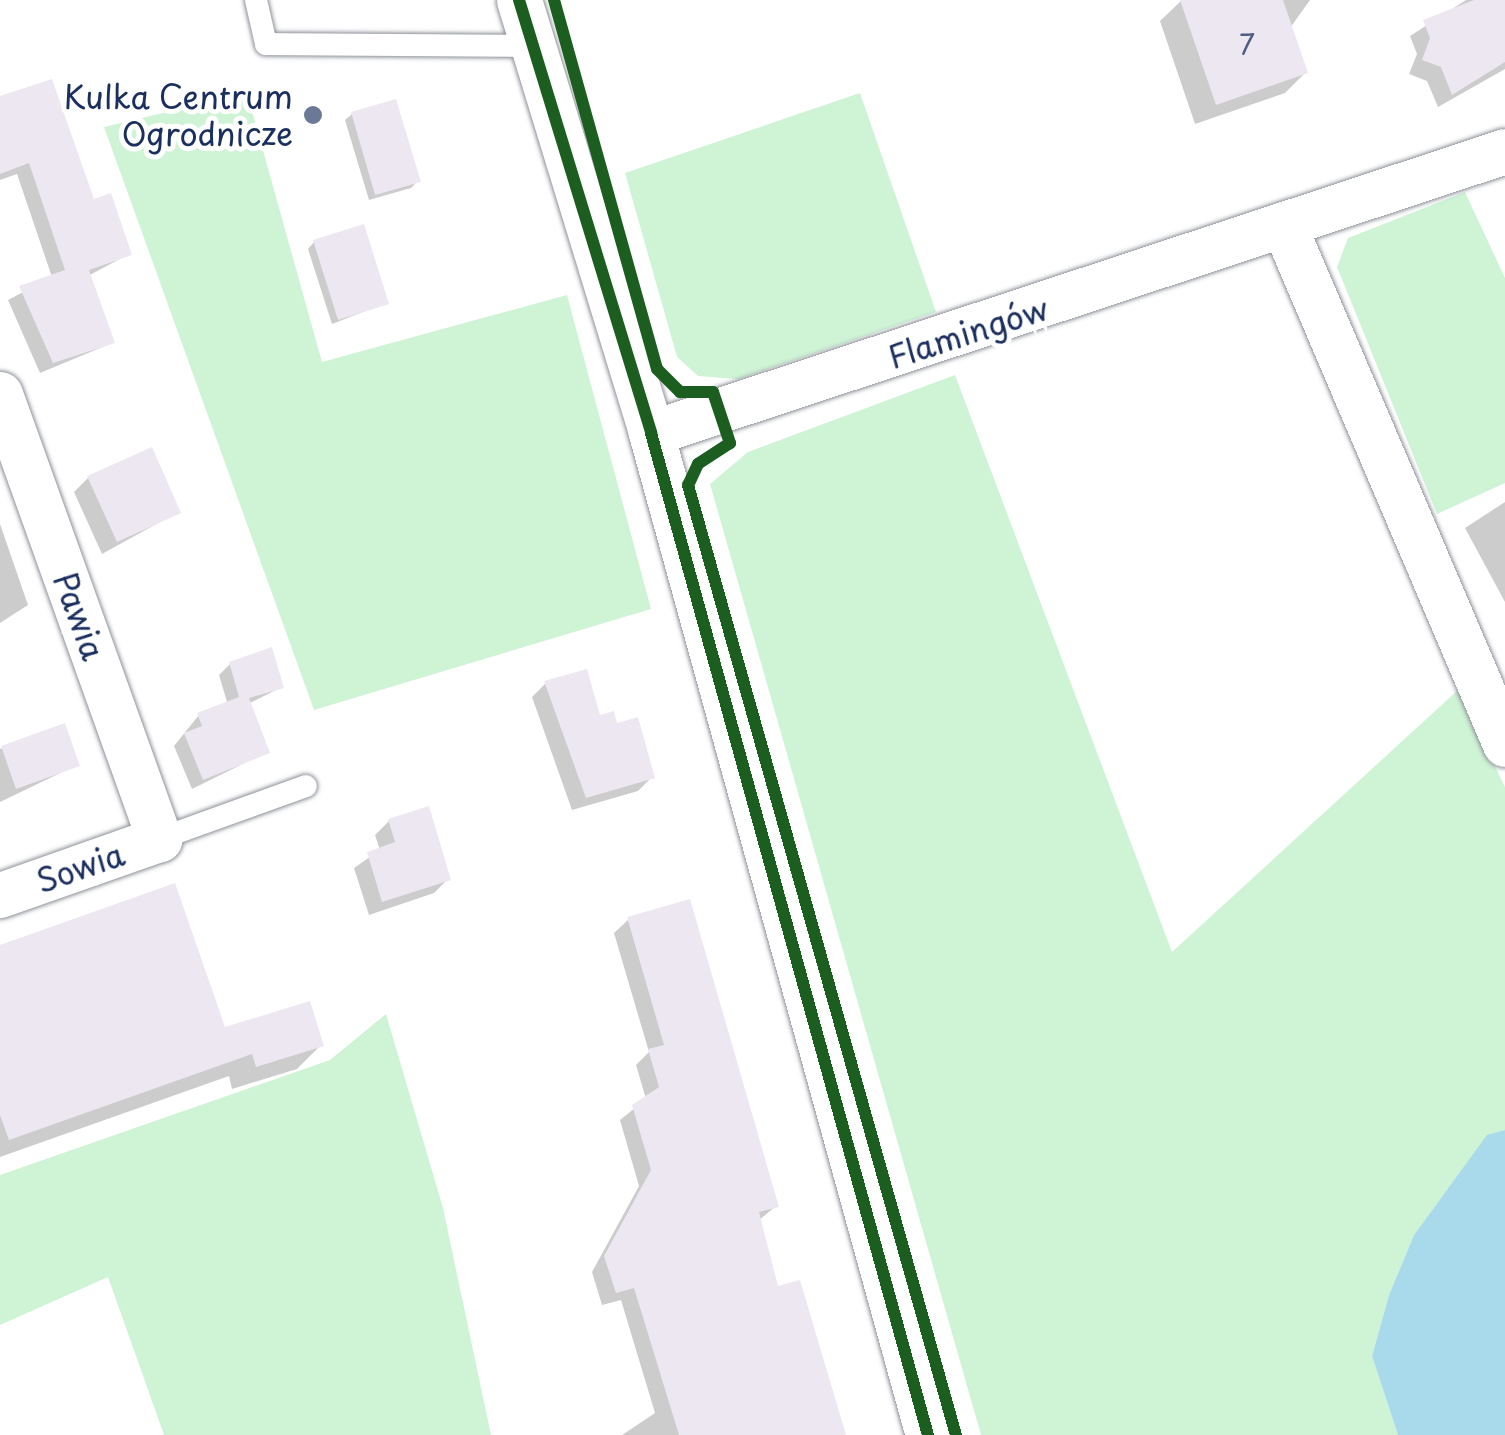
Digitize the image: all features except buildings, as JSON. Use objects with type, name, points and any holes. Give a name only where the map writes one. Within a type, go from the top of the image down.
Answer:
[{"type":"street","points":[[519,0],[650,433],[928,1435]]},
{"type":"street","name":"Flamingów","points":[[650,433],[1285,228],[1505,151]]},
{"type":"street","points":[[1285,228],[1505,744]]},
{"type":"street","name":"Pawia","points":[[0,394],[159,839]]},
{"type":"street","name":"Sowia","points":[[0,895],[159,839]]},
{"type":"lane","points":[[256,0],[266,44],[532,46]]},
{"type":"lane","points":[[159,839],[306,786]]},
{"type":"green space","points":[[247,93],[322,362],[567,295],[651,609],[314,710],[104,127]]},
{"type":"green space","points":[[860,93],[936,312],[738,379],[698,376],[677,357],[625,173]]},
{"type":"green space","points":[[1465,192],[1505,278],[1505,483],[1437,514],[1337,267],[1348,238]]},
{"type":"green space","points":[[955,375],[1172,952],[1458,690],[1505,787],[1505,1130],[1487,1136],[1414,1235],[1389,1295],[1372,1356],[1398,1435],[981,1435],[710,484],[748,452]]},
{"type":"green space","points":[[386,1014],[443,1208],[491,1435],[164,1435],[108,1277],[0,1325],[0,1175],[330,1060]]},
{"type":"water","points":[[1505,1130],[1505,1435],[1398,1435],[1372,1356],[1389,1295],[1414,1235],[1487,1135]]},
{"type":"cycle path","points":[[519,0],[651,433],[928,1435]]},
{"type":"cycle path","points":[[554,0],[657,369],[680,392],[713,392],[730,443],[698,464],[688,485],[956,1435]]},
{"type":"place","name":"Kulka Centrum Ogrodnicze","points":[[313,115]]}]
